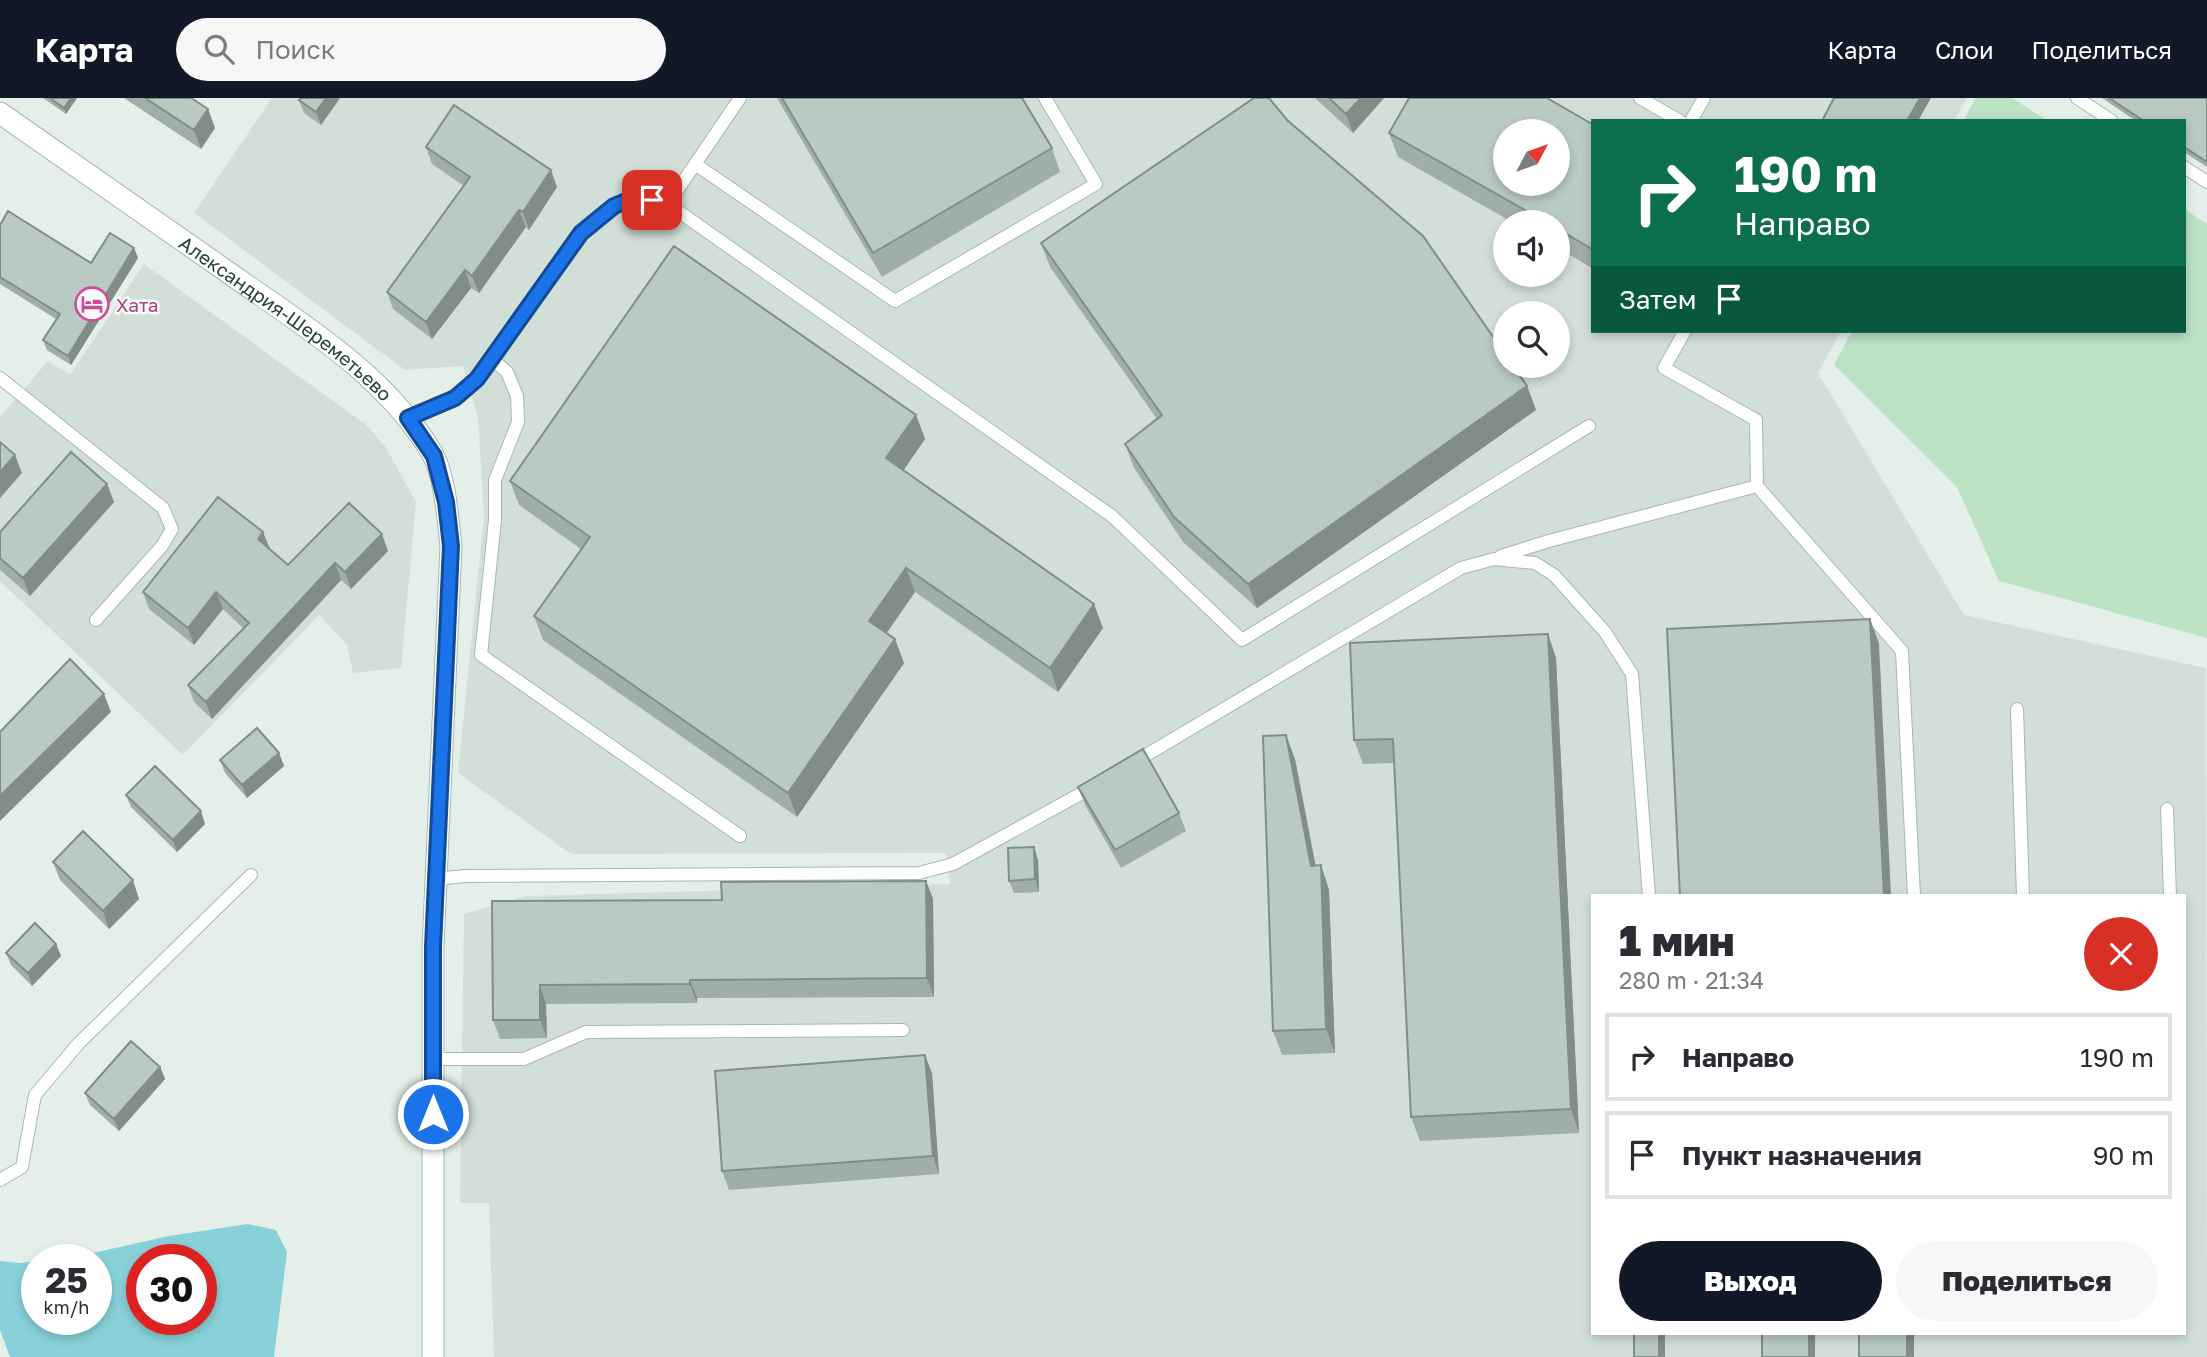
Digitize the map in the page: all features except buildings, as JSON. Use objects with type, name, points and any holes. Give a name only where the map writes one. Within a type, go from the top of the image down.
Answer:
[{"type":"street","name":"Александрия-Шереметьево","points":[[0,113],[306,328],[364,374],[408,418],[434,456],[446,502],[451,546],[436,879],[433,1357]]},
{"type":"lane","points":[[668,204],[740,98]]},
{"type":"lane","points":[[695,164],[895,302],[1096,184],[1045,98]]},
{"type":"lane","points":[[1640,98],[1677,119]]},
{"type":"lane","points":[[1692,119],[1704,98]]},
{"type":"lane","points":[[2077,98],[2109,119]]},
{"type":"lane","points":[[2186,168],[2207,182]]},
{"type":"lane","points":[[408,418],[455,398],[477,379],[581,233],[614,206],[636,197],[668,204],[1112,516],[1242,640],[1589,426]]},
{"type":"lane","points":[[1684,333],[1664,368],[1756,420],[1756,486],[1902,651],[1914,894]]},
{"type":"lane","points":[[492,359],[508,372],[517,396],[518,422],[495,480],[495,520],[481,655],[740,836]]},
{"type":"lane","points":[[0,378],[163,508],[172,529],[162,546],[96,621]]},
{"type":"lane","points":[[1125,768],[1461,568],[1549,541],[1756,486]]},
{"type":"lane","points":[[1494,559],[1535,563],[1554,575],[1605,632],[1632,674],[1648,894]]},
{"type":"lane","points":[[2018,709],[2023,894]]},
{"type":"lane","points":[[436,879],[465,876],[919,873],[953,864],[1101,782]]},
{"type":"lane","points":[[2167,809],[2170,894]]},
{"type":"lane","points":[[0,1180],[22,1167],[35,1095],[79,1043],[251,875]]},
{"type":"lane","points":[[433,1059],[524,1059],[586,1032],[903,1030]]},
{"type":"shaded area","points":[[272,98],[1967,98],[1955,119],[1591,119],[1591,333],[1840,333],[1818,373],[1964,615],[2206,668],[2207,1357],[494,1357],[489,1203],[460,1203],[464,914],[526,896],[950,884],[946,853],[571,854],[458,773],[484,517],[478,417],[463,366],[405,370],[194,213]]},
{"type":"shaded area","points":[[144,264],[365,424],[385,446],[416,502],[401,668],[353,673],[347,645],[319,615],[183,755],[0,581],[0,417],[48,361],[70,375]]},
{"type":"green space","points":[[1976,98],[2012,98],[2045,119],[1964,119]]},
{"type":"green space","points":[[2186,210],[2207,224],[2207,638],[1999,581],[1957,487],[1834,365],[1851,333],[2186,333]]},
{"type":"water","points":[[248,1224],[276,1230],[287,1252],[274,1357],[10,1357],[0,1330],[0,1261],[21,1263],[21,1335],[112,1335],[112,1249],[126,1246],[126,1335],[217,1335],[217,1244],[133,1244]]},
{"type":"place","name":"Хата","points":[[92,304]]},
{"type":"route","points":[[433,1114],[433,947],[451,546],[446,502],[434,456],[408,418],[455,398],[477,379],[581,233],[614,206],[636,197],[652,200]]}]
